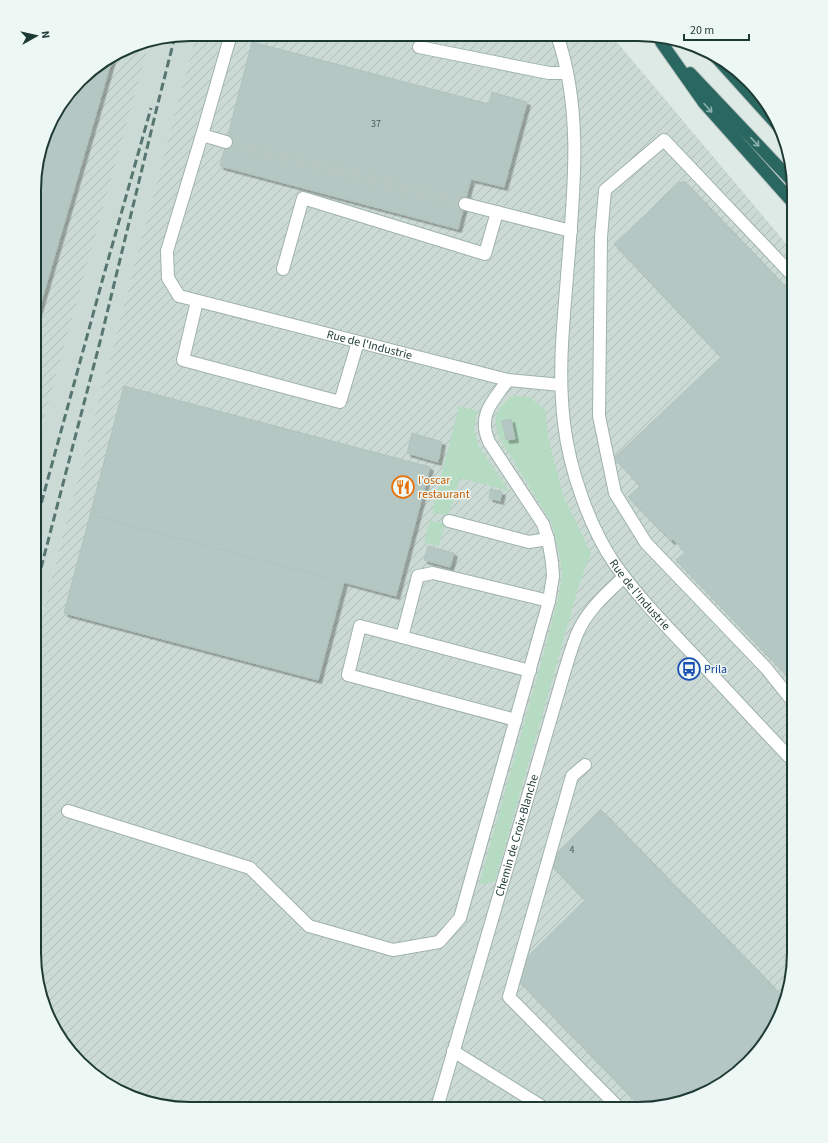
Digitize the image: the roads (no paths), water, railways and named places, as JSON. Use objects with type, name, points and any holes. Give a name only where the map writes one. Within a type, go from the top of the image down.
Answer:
[{"type":"highway","points":[[661,43],[704,103],[787,196]]},
{"type":"highway","points":[[662,43],[786,175]]},
{"type":"highway","points":[[731,73],[764,110]]},
{"type":"street","points":[[226,142],[202,135],[229,41]]},
{"type":"street","name":"Rue de l'Industrie","points":[[559,41],[572,100],[575,144],[571,231],[562,339],[561,385],[566,438],[578,483],[597,532],[607,551],[624,577],[651,610],[787,755]]},
{"type":"street","points":[[419,47],[549,73],[567,73]]},
{"type":"street","name":"Rue de l'Industrie","points":[[202,135],[167,251],[168,278],[179,296],[508,380],[561,385]]},
{"type":"street","points":[[787,270],[664,140],[605,190],[601,237],[599,416],[615,493],[646,543],[766,668],[787,694]]},
{"type":"street","points":[[283,269],[303,198],[486,254],[497,212]]},
{"type":"street","points":[[465,204],[571,231]]},
{"type":"street","points":[[197,301],[183,360],[340,402],[358,342]]},
{"type":"street","points":[[68,811],[250,868],[309,926],[393,950],[439,942],[460,918],[530,671],[549,601],[553,576],[548,539],[543,524],[485,434],[484,423],[487,409],[508,380]]},
{"type":"street","points":[[449,522],[529,542],[548,539]]},
{"type":"street","points":[[402,637],[418,576],[433,573],[549,601]]},
{"type":"street","name":"Chemin de Croix-Blanche","points":[[439,1102],[562,680],[577,634],[587,616],[599,600],[624,577]]},
{"type":"street","points":[[516,720],[348,675],[360,626],[530,671]]},
{"type":"street","points":[[584,766],[572,776],[509,997],[613,1102]]},
{"type":"street","points":[[453,1051],[535,1102]]},
{"type":"tunnel","points":[[226,142],[465,204]]},
{"type":"railway","points":[[41,568],[101,338],[174,42]]},
{"type":"railway","points":[[41,504],[151,108]]},
{"type":"place","name":"l’oscar restaurant","points":[[403,487]]},
{"type":"place","name":"Prila","points":[[689,669]]}]
